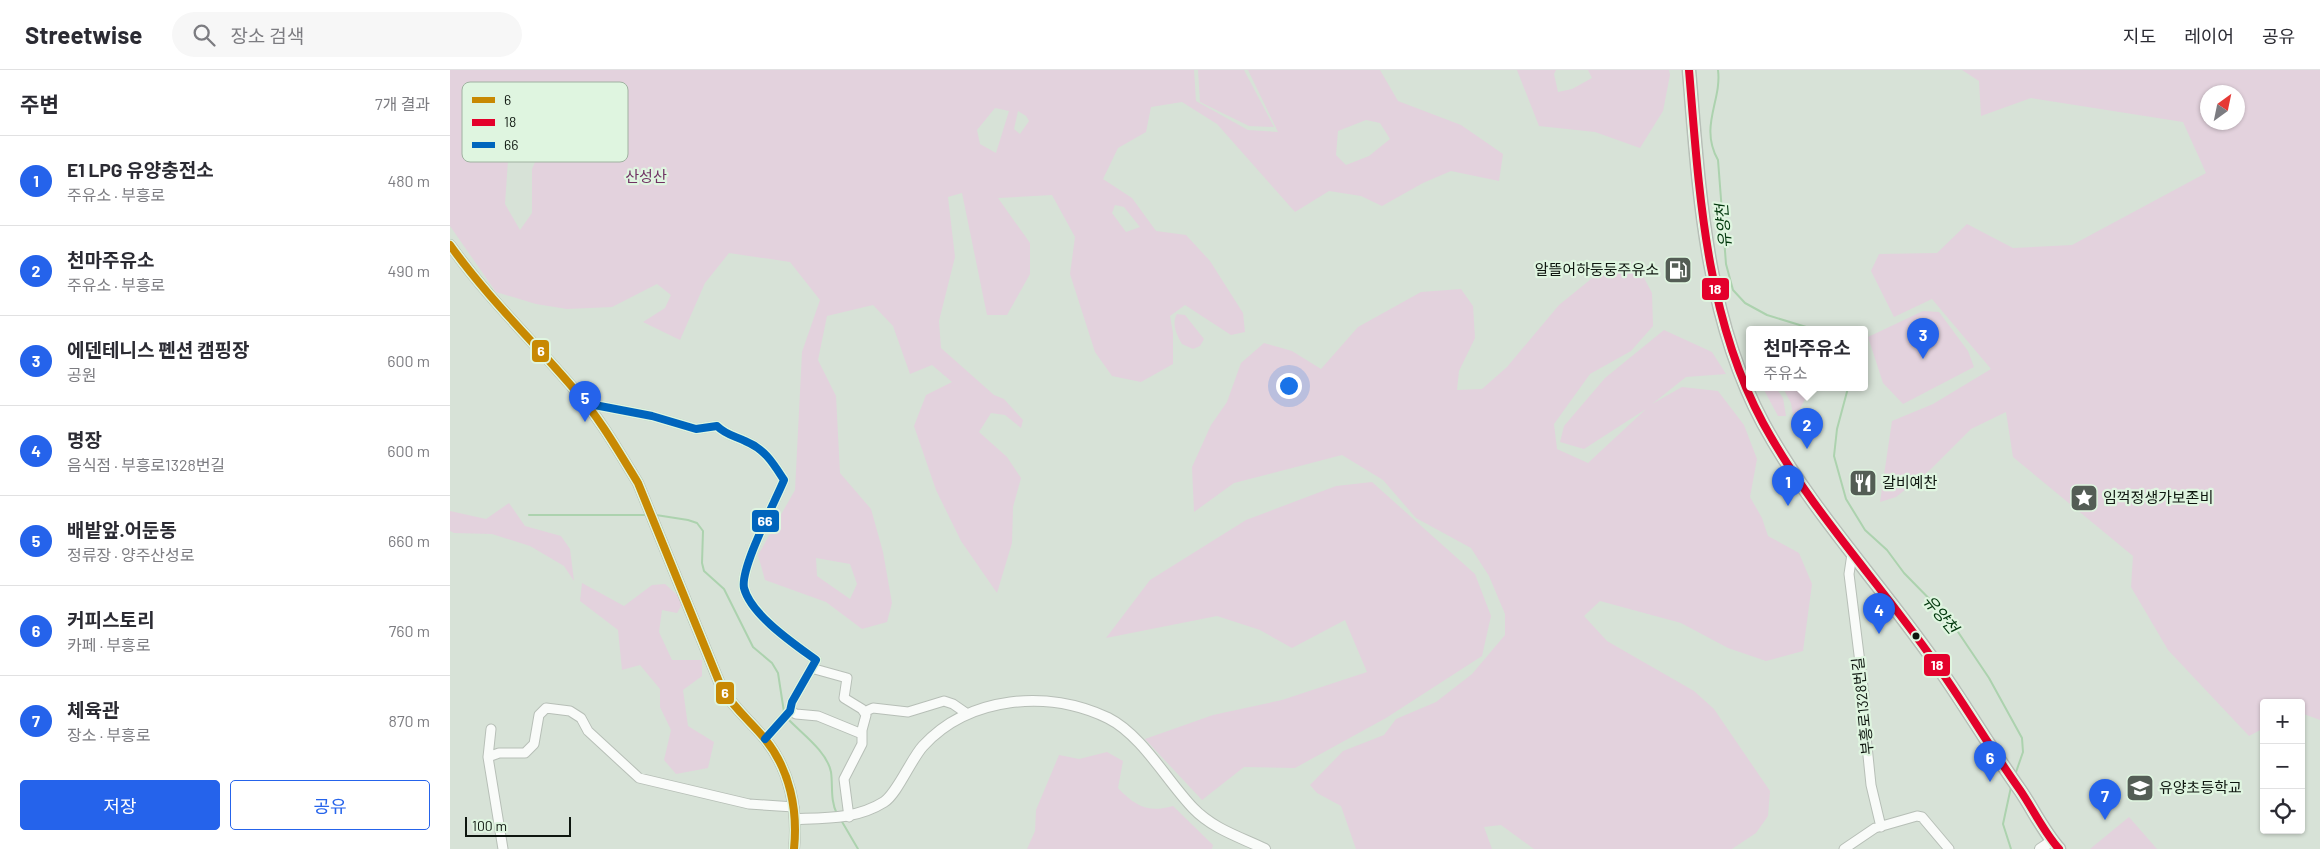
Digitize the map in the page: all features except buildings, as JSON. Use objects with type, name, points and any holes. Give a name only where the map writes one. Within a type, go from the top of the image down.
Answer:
[{"type":"main road","points":[[1689,70],[1700,200],[1717,297],[1746,386]]},
{"type":"main road","points":[[1748,391],[1762,422],[1810,496],[1934,661],[2055,845]]},
{"type":"street","points":[[450,246],[470,274],[576,390],[624,460],[638,484],[722,689],[735,707],[765,739],[779,760],[794,807],[796,849]]},
{"type":"street","points":[[584,403],[652,416],[696,429],[717,426],[724,434],[745,440],[766,452],[784,480],[751,555],[744,577],[744,587],[753,607],[793,644],[816,660],[787,714],[765,739]]},
{"type":"street","name":"부흥로1328번길","points":[[1852,554],[1849,574],[1864,695],[1863,707],[1871,786],[1881,827]]},
{"type":"street","points":[[811,668],[848,678],[844,698],[864,712]]},
{"type":"street","points":[[864,712],[873,708],[908,712],[944,701],[953,704],[966,713]]},
{"type":"street","points":[[796,820],[847,817],[870,810],[886,801],[921,748],[940,730],[966,713],[988,705],[1006,702],[1047,702],[1079,706],[1110,719],[1131,734],[1194,809],[1221,830],[1265,849]]},
{"type":"street","points":[[488,757],[498,753],[525,753],[534,744],[539,715],[546,708],[570,711],[581,718],[588,731],[639,778],[749,804],[794,807]]},
{"type":"street","points":[[847,817],[844,779],[862,744],[864,712]]},
{"type":"street","points":[[787,714],[818,716],[862,734]]},
{"type":"street","points":[[491,729],[488,757],[503,849]]},
{"type":"street","points":[[786,778],[791,783],[801,810],[814,819]]},
{"type":"street","points":[[1844,849],[1875,828],[1918,816],[1922,818],[1949,849]]},
{"type":"street","points":[[796,849],[802,830],[814,819]]},
{"type":"street","points":[[2040,849],[2055,845]]},
{"type":"green space","name":"산성산","points":[[450,70],[1194,70],[1196,101],[1248,130],[1278,132],[1248,70],[1380,70],[1398,101],[1461,125],[1503,154],[1499,181],[1451,171],[1423,183],[1382,206],[1361,196],[1329,191],[1295,212],[1217,124],[1182,102],[1151,107],[1146,132],[1118,148],[1103,179],[1132,198],[1156,231],[1186,235],[1210,261],[1243,313],[1245,332],[1231,335],[1185,305],[1170,316],[1173,333],[1173,364],[1141,382],[1112,376],[1095,352],[1070,274],[1075,237],[1052,195],[998,198],[1030,243],[1030,274],[1007,315],[987,315],[962,193],[948,197],[955,257],[939,321],[941,348],[994,395],[1004,399],[1023,420],[1021,428],[1005,415],[991,413],[979,432],[1007,457],[1021,478],[1013,507],[1012,543],[997,593],[961,541],[936,490],[914,426],[926,395],[952,382],[932,365],[910,374],[893,326],[873,305],[827,316],[818,360],[836,396],[840,473],[871,509],[883,552],[892,603],[887,622],[862,629],[826,602],[765,580],[758,555],[795,490],[802,352],[820,300],[790,262],[729,253],[705,283],[680,340],[643,322],[665,308],[671,295],[657,284],[612,307],[567,309],[536,304],[496,292],[450,226]],"holes":[[[995,108],[1009,111],[996,153],[980,144],[977,130]],[[1018,111],[1026,116],[1029,121],[1020,134],[1014,129]],[[1366,120],[1380,123],[1390,139],[1369,156],[1346,165],[1336,155],[1338,131]],[[1115,205],[1124,207],[1140,227],[1126,232],[1112,213]],[[816,558],[850,564],[857,584],[850,599],[817,576]]]},
{"type":"green space","points":[[1198,70],[1244,70],[1274,127],[1249,126],[1200,102]]},
{"type":"green space","points":[[1517,70],[1556,70],[1554,74],[1558,92],[1572,89],[1592,78],[1588,70],[1669,70],[1670,75],[1663,111],[1640,148],[1595,132],[1539,126]]},
{"type":"green space","points":[[1962,70],[2320,70],[2320,720],[2305,714],[2305,699],[2260,699],[2260,730],[2249,736],[2168,650],[2131,587],[2133,556],[2013,457],[2006,412],[1971,429],[1931,469],[1896,497],[1880,502],[1892,421],[1933,404],[1991,369],[1932,299],[1894,317],[1871,271],[1879,254],[1937,253],[1967,224],[2013,248],[2072,245],[2206,173],[2183,122],[2031,98],[1981,116],[1979,81]]},
{"type":"green space","points":[[1635,261],[1652,293],[1653,326],[1631,351],[1590,374],[1554,424],[1557,449],[1588,463],[1646,409],[1584,449],[1560,442],[1564,426],[1605,378],[1664,330],[1712,352],[1726,374],[1686,377],[1652,404],[1682,387],[1718,391],[1744,425],[1757,459],[1750,497],[1762,518],[1768,536],[1799,553],[1812,584],[1803,651],[1766,661],[1728,648],[1681,623],[1600,601],[1584,616],[1607,641],[1694,691],[1714,709],[1770,791],[1768,816],[1756,833],[1732,849],[1534,849],[1501,825],[1484,827],[1492,849],[1356,849],[1341,806],[1317,793],[1310,785],[1343,751],[1384,735],[1396,719],[1436,702],[1472,674],[1505,635],[1505,614],[1489,576],[1471,548],[1416,518],[1383,480],[1342,455],[1234,483],[1194,512],[1192,467],[1211,425],[1227,402],[1241,363],[1264,343],[1292,351],[1321,369],[1358,327],[1421,292],[1461,289],[1473,306],[1475,338],[1459,371],[1457,390],[1482,389],[1507,367],[1559,305],[1591,279]]},
{"type":"green space","points":[[1923,311],[1939,312],[1968,351],[1974,367],[1903,404],[1883,383],[1868,337]]},
{"type":"green space","points":[[1177,314],[1185,315],[1204,339],[1200,346],[1193,349],[1182,344],[1175,326]]},
{"type":"green space","points":[[1765,391],[1778,391],[1783,398],[1786,416],[1778,416]]},
{"type":"green space","points":[[1785,391],[1809,391],[1796,416],[1793,415],[1791,403]]},
{"type":"green space","points":[[1372,482],[1475,574],[1491,616],[1482,656],[1386,718],[1295,768],[1244,767],[1202,800],[1145,739],[1213,715],[1282,700],[1367,672],[1345,620],[1292,648],[1260,630],[1217,616],[1106,638],[1150,580],[1246,520],[1336,486]]},
{"type":"green space","points":[[509,503],[525,526],[561,536],[570,549],[574,581],[564,566],[530,546],[492,534],[454,533],[450,531],[450,511],[486,519]]},
{"type":"green space","points":[[582,583],[624,606],[652,585],[665,584],[684,601],[677,613],[662,610],[659,632],[672,660],[702,660],[702,676],[683,690],[688,726],[714,742],[708,768],[676,774],[664,760],[671,730],[660,707],[660,689],[640,665],[622,670],[618,630],[580,601]]},
{"type":"green space","points":[[1107,752],[1123,761],[1118,788],[1125,795],[1143,807],[1157,809],[1173,806],[1213,845],[1212,849],[1027,849],[1035,831],[1036,810],[1059,755],[1079,759]]},
{"type":"green space","points":[[2129,817],[2157,849],[2090,849]]},
{"type":"waterway","name":"유양천","points":[[1718,70],[1711,136],[1718,160],[1726,264],[1733,290],[1745,303],[1767,315],[1803,326]]},
{"type":"waterway","name":"유양천","points":[[1847,391],[1837,429],[1834,456],[1846,499],[1865,530],[1887,550],[1904,573],[1950,620],[1989,678],[2022,738],[2023,752],[2015,775]]},
{"type":"waterway","points":[[529,515],[646,515]]},
{"type":"waterway","points":[[656,515],[697,523],[703,531],[702,563],[704,571],[724,589],[753,647],[772,663],[778,673],[784,712]]},
{"type":"waterway","points":[[787,718],[813,743],[829,764],[833,804],[837,814]]},
{"type":"waterway","name":"유양천","points":[[2011,787],[2003,824],[2011,849]]},
{"type":"waterway","points":[[841,820],[858,849]]},
{"type":"transit line","name":"18","points":[[1689,70],[1708,251],[1728,339],[1746,386]]},
{"type":"transit line","name":"6","points":[[450,245],[495,301],[592,411],[638,483],[722,689],[765,739],[781,764],[793,805],[795,820],[794,849]]},
{"type":"transit line","name":"18","points":[[1748,391],[1763,423],[1802,485],[1913,631],[2059,849]]},
{"type":"transit line","name":"66","points":[[584,403],[652,416],[696,429],[717,426],[727,433],[752,444],[763,452],[784,480],[747,566],[744,588],[748,598],[764,618],[785,637],[816,660],[792,702],[790,711],[765,739]]},
{"type":"place","name":"알뜰어하둥둥주유소","points":[[1678,270]]},
{"type":"place","name":"에덴테니스 폔션 캠핑장","points":[[1923,359]]},
{"type":"place","name":"배밭앞.어둔동","points":[[585,422]]},
{"type":"place","name":"천마주유소","points":[[1807,449]]},
{"type":"place","name":"갈비예찬","points":[[1863,483]]},
{"type":"place","name":"임꺽정생가보존비","points":[[2084,498]]},
{"type":"place","name":"E1 LPG 유양충전소","points":[[1788,506]]},
{"type":"place","name":"명장","points":[[1879,634]]},
{"type":"place","name":"커피스토리","points":[[1990,782]]},
{"type":"place","name":"유양초등학교","points":[[2140,788]]},
{"type":"place","name":"체육관","points":[[2105,820]]}]
